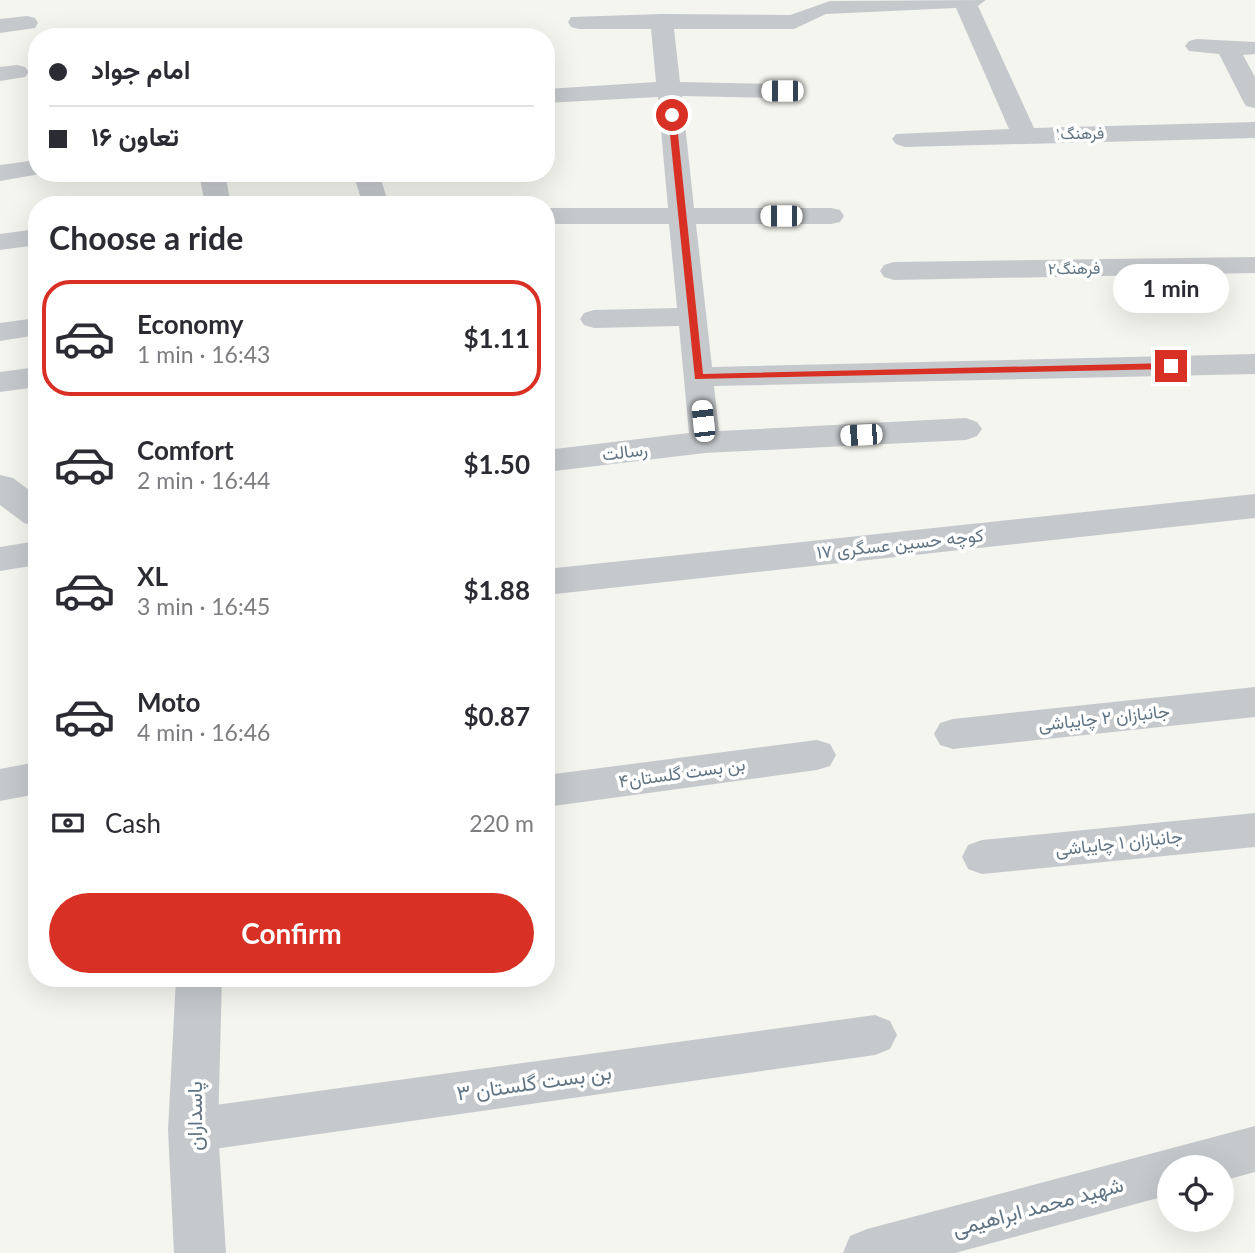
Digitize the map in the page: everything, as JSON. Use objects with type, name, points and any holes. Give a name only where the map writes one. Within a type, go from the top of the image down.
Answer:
[{"type":"street","points":[[964,0],[1024,134]]},
{"type":"street","points":[[579,22],[794,22],[823,10],[975,0]]},
{"type":"street","points":[[662,21],[705,442]]},
{"type":"street","points":[[0,26],[27,23]]},
{"type":"street","points":[[1197,46],[1255,48]]},
{"type":"street","points":[[1228,48],[1255,101]]},
{"type":"street","points":[[555,95],[669,89],[782,91]]},
{"type":"street","name":"فرهنگ۱","points":[[905,139],[1255,130]]},
{"type":"street","points":[[0,173],[28,169]]},
{"type":"street","points":[[555,216],[831,216]]},
{"type":"street","points":[[0,242],[28,238]]},
{"type":"street","name":"فرهنگ۲","points":[[894,271],[1255,265]]},
{"type":"street","points":[[594,319],[692,317]]},
{"type":"street","points":[[0,332],[28,328]]},
{"type":"street","points":[[698,377],[1255,364]]},
{"type":"street","points":[[0,382],[28,378]]},
{"type":"street","name":"رسالت","points":[[555,460],[705,442],[966,429]]},
{"type":"street","points":[[0,486],[28,507]]},
{"type":"street","name":"کوچه حسین عسگری ۱۷","points":[[555,581],[1255,506]]},
{"type":"street","points":[[0,559],[28,554]]},
{"type":"street","name":"جانبازان ۲ چایباشی","points":[[953,734],[1255,702]]},
{"type":"street","name":"بن بست گلستان۴","points":[[555,790],[817,755]]},
{"type":"street","points":[[0,785],[28,780]]},
{"type":"street","name":"جانبازان ۱ چایباشی","points":[[982,857],[1255,830]]},
{"type":"street","name":"پاسداران","points":[[199,987],[193,1130],[200,1253]]},
{"type":"street","name":"بن بست گلستان ۳","points":[[193,1130],[875,1035]]},
{"type":"street","points":[[1232,1155],[1255,1149]]},
{"type":"street","name":"شهید محمد ابراهیمی","points":[[867,1253],[1157,1175]]},
{"type":"route","points":[[672,115],[698,377],[1171,366]]}]
